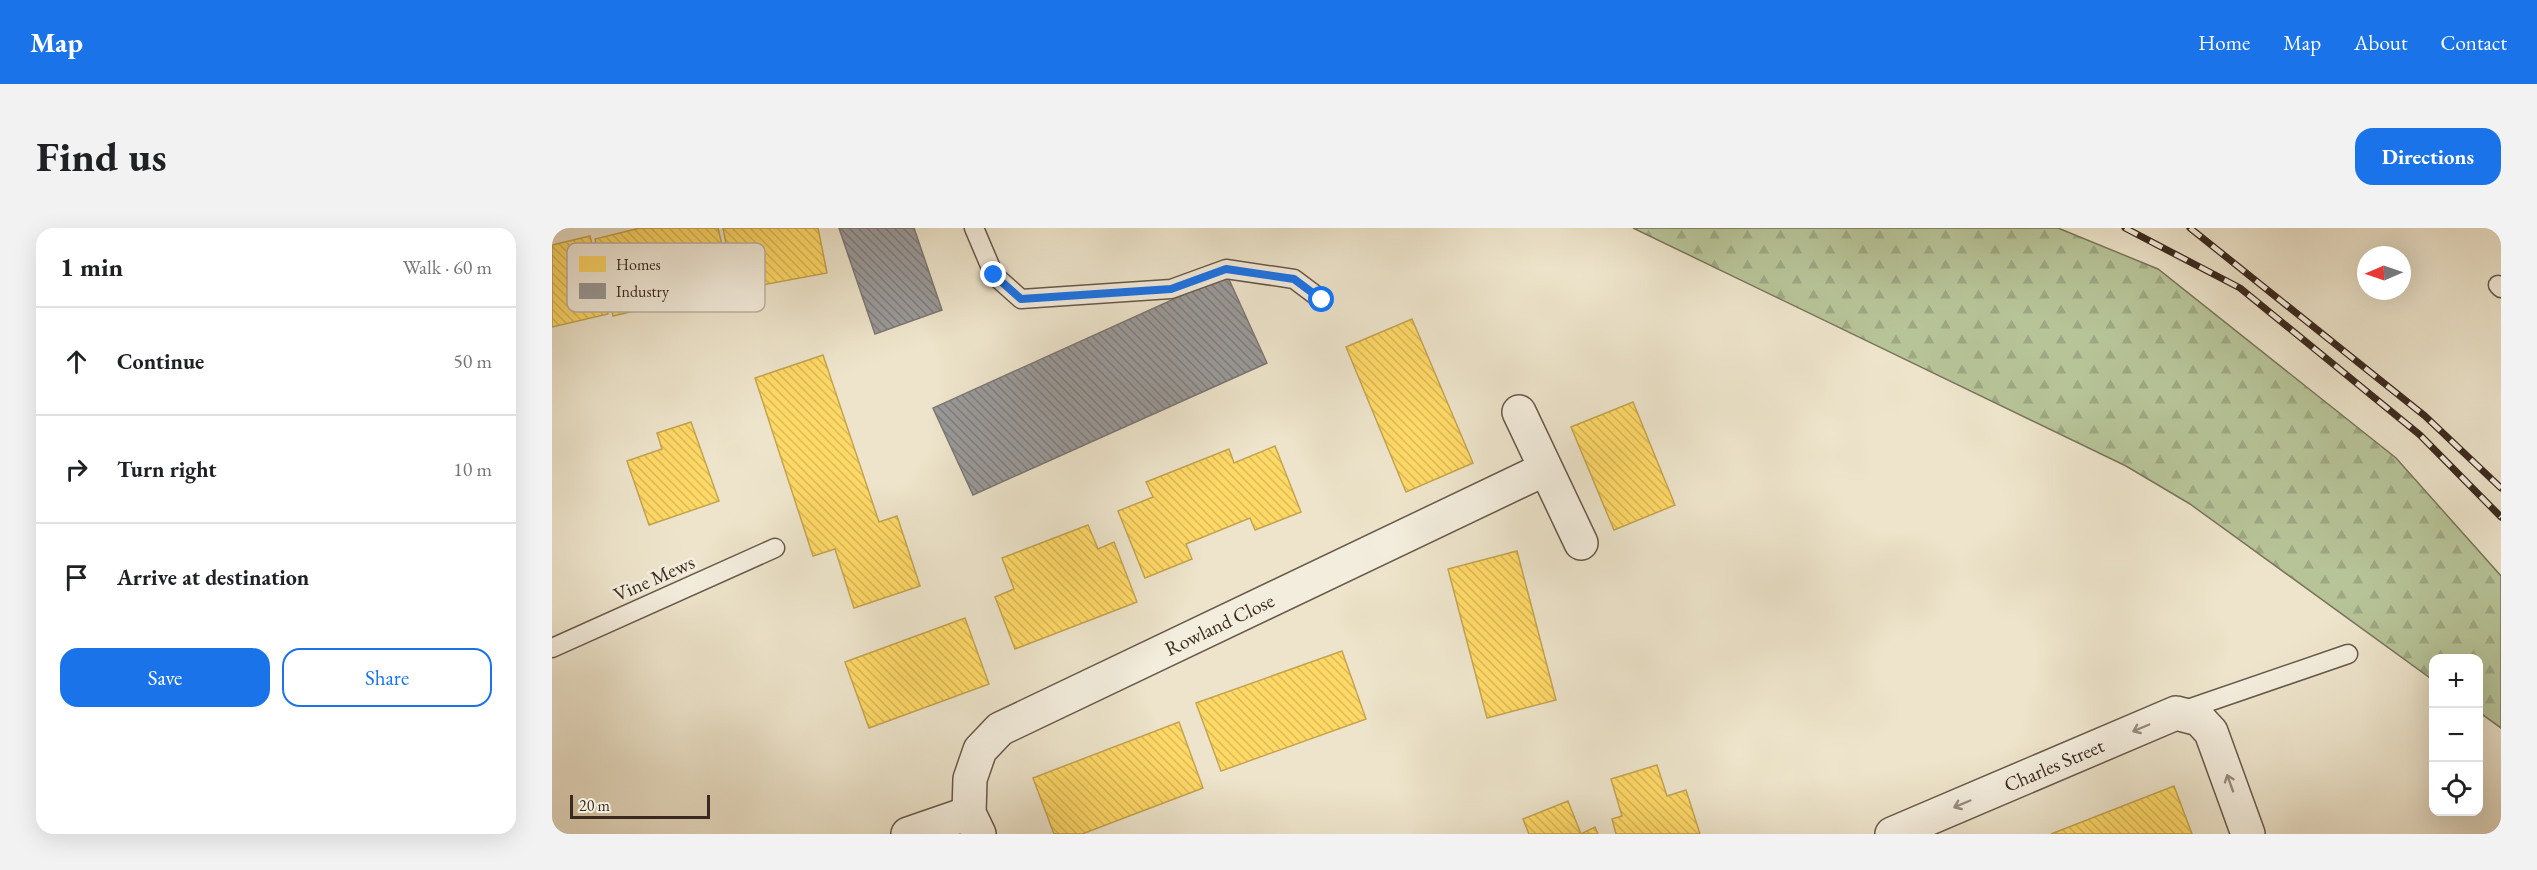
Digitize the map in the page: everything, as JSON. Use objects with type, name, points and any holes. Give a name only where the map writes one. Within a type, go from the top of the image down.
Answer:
[{"type":"street","points":[[1520,412],[1581,543]]},
{"type":"street","name":"Rowland Close","points":[[974,823],[970,779],[980,750],[1000,729],[1545,469]]},
{"type":"street","points":[[2176,713],[2199,719],[2211,732],[2248,834]]},
{"type":"street","name":"Charles Street","points":[[1892,834],[2176,713]]},
{"type":"street","points":[[908,834],[974,823]]},
{"type":"lane","points":[[974,228],[994,275],[1021,299],[1171,289],[1226,269],[1294,279],[1322,300]]},
{"type":"lane","name":"Vine Mews","points":[[552,648],[775,549]]},
{"type":"lane","points":[[2176,713],[2348,654]]},
{"type":"green space","points":[[1633,228],[2058,228],[2158,269],[2396,458],[2501,576],[2501,728],[2483,715],[2483,654],[2429,654],[2429,677],[2190,504],[2126,466]]},
{"type":"building: Homes","points":[[640,228],[718,228],[722,243],[596,243],[595,239]]},
{"type":"building: Homes","points":[[723,228],[818,228],[827,273],[765,284],[765,243],[726,243]]},
{"type":"building: Homes","points":[[590,236],[592,243],[567,243],[567,312],[608,312],[608,314],[552,327],[552,245]]},
{"type":"building: Homes","points":[[612,312],[630,312],[613,316]]},
{"type":"building: Homes","points":[[1412,319],[1473,463],[1406,492],[1346,347]]},
{"type":"building: Homes","points":[[823,355],[879,522],[897,516],[920,586],[854,608],[835,549],[813,556],[755,378]]},
{"type":"building: Homes","points":[[1633,402],[1675,505],[1614,530],[1571,427]]},
{"type":"building: Homes","points":[[691,422],[719,501],[649,525],[627,461],[662,449],[657,433]]},
{"type":"building: Homes","points":[[1275,446],[1301,512],[1255,530],[1250,518],[1186,544],[1192,559],[1145,578],[1118,511],[1153,497],[1146,482],[1229,449],[1234,463]]},
{"type":"building: Homes","points":[[1088,525],[1098,549],[1114,542],[1137,602],[1015,649],[995,597],[1014,589],[1002,558]]},
{"type":"building: Homes","points":[[1517,551],[1556,700],[1487,718],[1448,569]]},
{"type":"building: Homes","points":[[965,618],[989,684],[869,728],[845,662]]},
{"type":"building: Homes","points":[[1342,651],[1366,719],[1221,771],[1196,703]]},
{"type":"building: Homes","points":[[1179,722],[1203,788],[1082,834],[1054,834],[1033,778]]},
{"type":"building: Homes","points":[[1657,765],[1667,796],[1686,790],[1700,834],[1616,834],[1612,819],[1622,816],[1611,779]]},
{"type":"building: Homes","points":[[2174,786],[2192,834],[2051,834]]},
{"type":"building: Homes","points":[[1568,801],[1581,834],[1529,834],[1523,819]]},
{"type":"building: Homes","points":[[1595,827],[1598,834],[1581,834]]},
{"type":"building: Industry","points":[[839,228],[914,228],[942,310],[875,334]]},
{"type":"building: Industry","points":[[1227,275],[1267,363],[973,495],[933,408]]},
{"type":"railway","points":[[2125,228],[2240,288],[2420,435],[2501,517]]},
{"type":"railway","points":[[2190,228],[2425,416],[2501,488]]},
{"type":"route","points":[[994,275],[1021,299],[1171,289],[1226,269],[1294,279],[1322,300]]}]
